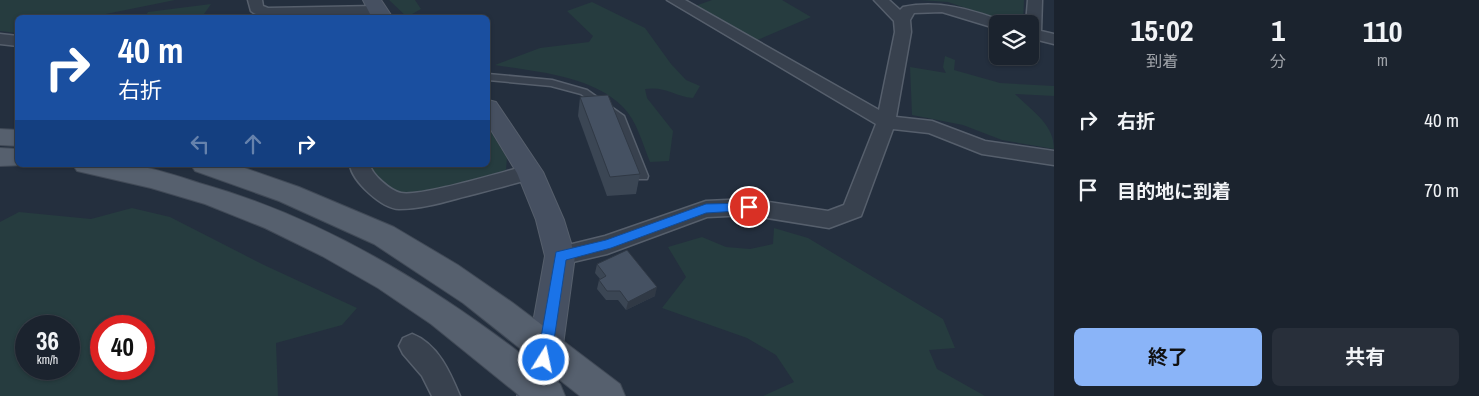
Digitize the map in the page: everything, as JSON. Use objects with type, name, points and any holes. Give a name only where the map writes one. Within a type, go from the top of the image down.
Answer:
[{"type":"main road","points":[[0,137],[15,138]]},
{"type":"main road","points":[[0,157],[15,158]]},
{"type":"main road","points":[[97,167],[160,179],[216,196],[263,213],[355,257],[455,323],[540,394]]},
{"type":"main road","points":[[211,167],[243,176],[295,196],[388,238],[471,291],[546,345],[607,396]]},
{"type":"street","points":[[255,0],[256,8],[268,13],[330,14],[377,9]]},
{"type":"street","points":[[674,0],[886,122],[932,128],[982,147],[1054,158]]},
{"type":"street","points":[[881,0],[902,20]]},
{"type":"street","points":[[1033,15],[1035,0]]},
{"type":"street","points":[[560,256],[607,245],[706,208],[749,207],[829,220],[853,210],[886,122],[903,32],[902,20],[908,10],[922,5],[935,5],[989,21]]},
{"type":"street","points":[[1039,36],[1054,39]]},
{"type":"street","points":[[0,39],[15,41]]},
{"type":"street","points":[[490,110],[530,172],[550,220],[560,256],[540,394]]},
{"type":"street","points":[[360,167],[360,171],[374,186],[396,201],[424,199],[530,172]]},
{"type":"street","points":[[412,346],[432,367],[446,396]]},
{"type":"lane","points":[[490,77],[552,83],[584,92],[621,118],[643,176]]},
{"type":"green space","points":[[0,0],[175,0],[101,15],[15,15],[15,33],[0,31]]},
{"type":"green space","points":[[389,0],[415,0],[421,9],[410,15],[405,15]]},
{"type":"green space","points":[[712,0],[782,0],[811,17],[755,41],[695,6]]},
{"type":"green space","points":[[920,0],[1024,0],[1023,15],[989,16],[948,2]]},
{"type":"green space","points":[[592,2],[645,28],[671,64],[686,80],[700,86],[693,98],[659,89],[645,89],[647,98],[673,131],[669,161],[650,162],[632,119],[623,107],[610,96],[580,81],[546,73],[495,65],[540,48],[589,42],[593,36],[567,11]]},
{"type":"green space","points":[[211,4],[203,15],[146,15],[148,12]]},
{"type":"green space","points":[[945,56],[955,60],[954,70],[1000,83],[1054,86],[1054,96],[1015,94],[1046,125],[1053,140],[1054,149],[1002,140],[963,125],[912,115],[910,67],[946,73],[943,67]]},
{"type":"green space","points":[[490,130],[507,158],[506,170],[467,183],[418,195],[405,196],[396,194],[387,189],[377,179],[371,167],[490,167]]},
{"type":"green space","points":[[132,208],[170,217],[264,265],[357,308],[342,325],[276,343],[278,396],[0,396],[0,222],[19,212],[91,219]]},
{"type":"green space","points":[[774,228],[808,238],[943,319],[955,348],[929,350],[937,369],[985,396],[763,396],[794,382],[776,355],[747,338],[662,308],[686,277],[668,247],[702,237],[726,247],[750,249],[773,244]]},
{"type":"building","points":[[608,95],[640,174],[610,177],[580,97]]},
{"type":"building","points":[[627,250],[657,287],[628,302],[620,291],[607,291],[599,280],[606,276],[597,264]]},
{"type":"route","points":[[544,360],[552,318],[560,256],[607,245],[706,208],[749,207]]}]
